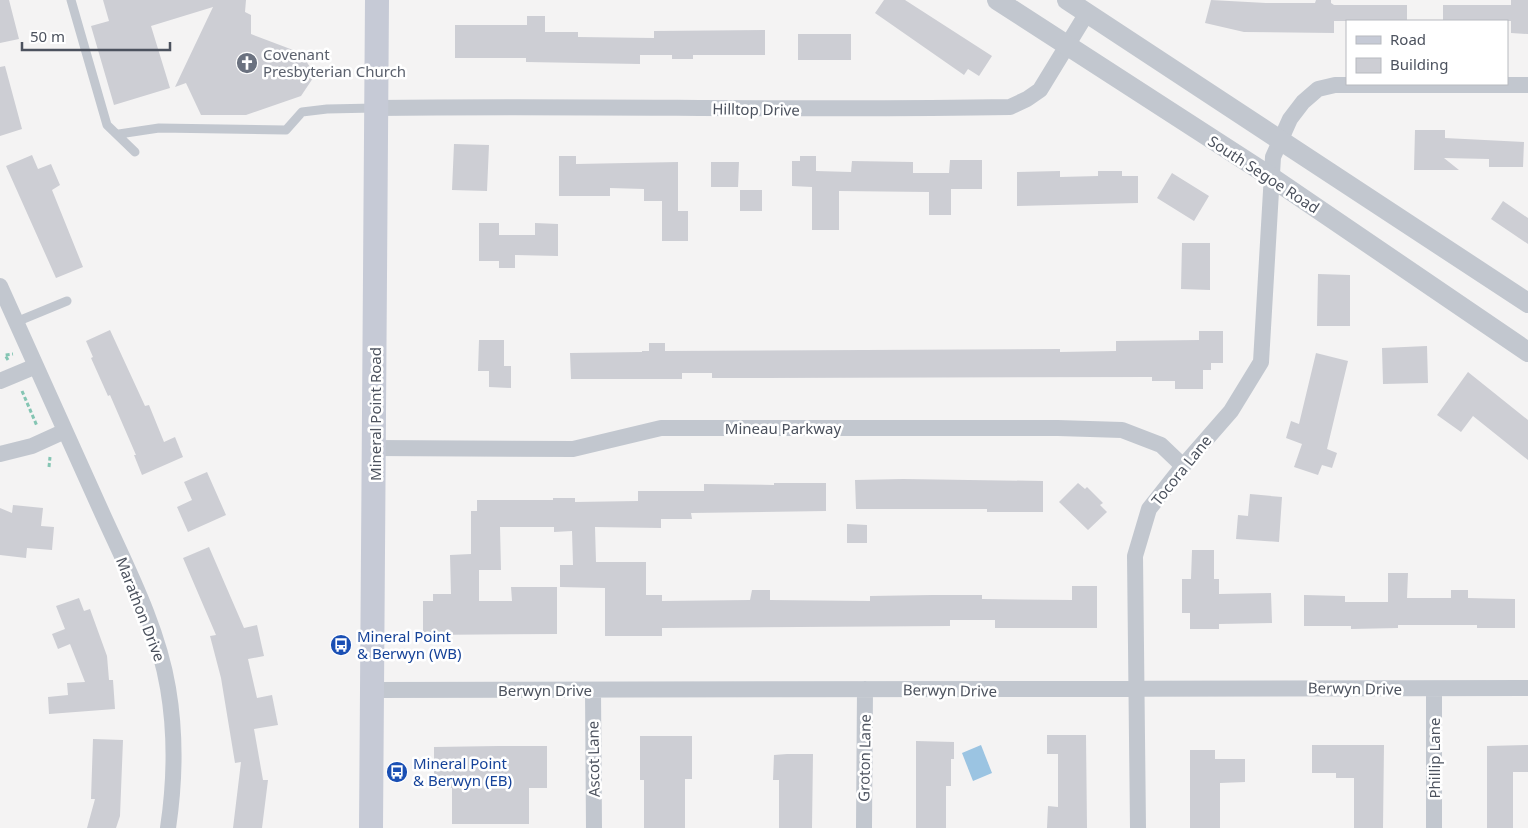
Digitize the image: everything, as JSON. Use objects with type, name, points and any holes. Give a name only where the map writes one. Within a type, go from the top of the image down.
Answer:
[{"type":"main road","name":"Mineral Point Road","points":[[370,828],[377,0]]},
{"type":"street","name":"South Segoe Road","points":[[996,0],[1270,177],[1528,352]]},
{"type":"street","points":[[1066,0],[1276,148],[1528,302]]},
{"type":"street","name":"Hilltop Drive","points":[[377,108],[662,107],[782,110],[1010,107],[1040,90],[1065,45],[1087,13]]},
{"type":"street","points":[[1276,148],[1290,119],[1303,102],[1318,89],[1335,86],[1528,85]]},
{"type":"street","name":"Tocora Lane","points":[[1138,828],[1136,556],[1149,509],[1230,411],[1261,362],[1272,208],[1270,177],[1276,148]]},
{"type":"street","name":"Marathon Drive","points":[[0,286],[124,562],[159,647],[168,688],[175,743],[174,789],[168,828]]},
{"type":"street","points":[[0,381],[36,366]]},
{"type":"street","name":"Mineau Parkway","points":[[374,448],[573,449],[661,428],[1058,428],[1122,430],[1161,445],[1183,466]]},
{"type":"street","points":[[0,454],[32,446],[65,431]]},
{"type":"street","name":"Berwyn Drive","points":[[372,690],[1528,688]]},
{"type":"street","name":"Groton Lane","points":[[864,828],[865,689]]},
{"type":"street","name":"Phillip Lane","points":[[1434,689],[1434,828]]},
{"type":"street","name":"Ascot Lane","points":[[593,691],[594,828]]},
{"type":"lane","points":[[71,0],[107,125],[119,134],[135,152]]},
{"type":"lane","points":[[119,134],[159,128],[286,130],[302,112],[327,109],[377,108]]},
{"type":"lane","points":[[16,322],[67,301]]},
{"type":"path","points":[[19,386],[39,430]]},
{"type":"water","points":[[981,745],[992,773],[973,781],[962,753]]},
{"type":"building","points":[[0,0],[9,0],[19,39],[0,43]]},
{"type":"building","name":"Covenant Presbyterian Church","points":[[103,0],[246,0],[245,12],[251,15],[251,34],[301,53],[315,75],[301,96],[246,115],[201,115],[186,83],[175,87],[213,7],[151,26],[170,88],[114,105],[91,26],[109,21]]},
{"type":"building","points":[[884,0],[905,0],[992,56],[979,76],[968,69],[964,75],[875,13]]},
{"type":"building","points":[[1211,0],[1315,3],[1316,0],[1331,0],[1331,3],[1334,5],[1407,5],[1407,20],[1334,21],[1334,33],[1244,32],[1205,23]]},
{"type":"building","points":[[1511,0],[1528,0],[1528,34],[1511,33],[1511,21],[1508,20],[1443,20],[1443,5],[1511,5]]},
{"type":"building","points":[[527,16],[545,16],[545,32],[578,32],[578,37],[654,38],[654,31],[765,30],[765,55],[693,55],[693,59],[672,59],[672,55],[640,55],[640,64],[526,62],[526,58],[455,58],[455,25],[527,25]]},
{"type":"building","points":[[798,34],[851,34],[851,60],[798,60]]},
{"type":"building","points":[[5,66],[22,129],[0,136],[0,67]]},
{"type":"building","points":[[1415,130],[1445,130],[1445,138],[1524,142],[1523,167],[1489,167],[1489,159],[1444,158],[1459,170],[1414,170]]},
{"type":"building","points":[[454,144],[489,145],[487,191],[452,190]]},
{"type":"building","points":[[32,155],[38,169],[51,164],[60,185],[52,190],[83,267],[56,278],[6,166]]},
{"type":"building","points":[[559,156],[576,156],[576,164],[678,162],[678,211],[688,211],[688,241],[662,241],[662,201],[644,201],[644,189],[610,188],[610,196],[559,196]]},
{"type":"building","points":[[800,156],[816,156],[816,171],[851,172],[852,161],[913,162],[913,173],[949,173],[950,160],[982,160],[982,189],[951,189],[951,215],[929,215],[929,192],[839,191],[839,230],[812,230],[812,187],[792,186],[792,161],[800,161]]},
{"type":"building","points":[[711,162],[739,162],[738,187],[711,187]]},
{"type":"building","points":[[1060,171],[1060,177],[1098,176],[1098,171],[1122,171],[1122,176],[1138,176],[1138,203],[1017,206],[1017,172]]},
{"type":"building","points":[[1172,173],[1209,196],[1194,221],[1157,198]]},
{"type":"building","points":[[740,190],[762,190],[762,211],[740,211]]},
{"type":"building","points":[[1503,201],[1528,218],[1528,244],[1491,219]]},
{"type":"building","points":[[479,223],[499,223],[499,235],[535,235],[535,223],[558,224],[558,256],[515,255],[515,268],[499,268],[499,261],[479,261]]},
{"type":"building","points":[[1182,243],[1210,243],[1210,290],[1181,289]]},
{"type":"building","points":[[1318,274],[1350,275],[1350,326],[1317,326]]},
{"type":"building","points":[[110,330],[145,406],[149,405],[164,442],[175,437],[183,457],[142,475],[134,455],[136,455],[110,395],[108,396],[91,358],[93,357],[86,341]]},
{"type":"building","points":[[1199,331],[1223,331],[1223,363],[1211,363],[1211,370],[1203,370],[1203,389],[1175,389],[1175,381],[1152,381],[1152,377],[712,378],[712,373],[682,373],[682,379],[571,379],[570,353],[642,352],[649,351],[649,343],[665,343],[665,351],[1060,349],[1060,352],[1116,351],[1116,341],[1199,340]]},
{"type":"building","points":[[479,340],[504,340],[504,366],[511,366],[511,388],[489,387],[489,371],[478,371]]},
{"type":"building","points":[[1427,346],[1428,383],[1383,384],[1382,348]]},
{"type":"building","points":[[1316,353],[1348,361],[1327,449],[1337,453],[1332,468],[1322,465],[1318,475],[1294,467],[1302,444],[1286,438],[1291,421],[1299,424]]},
{"type":"building","points":[[1468,372],[1528,420],[1528,460],[1473,416],[1461,432],[1437,415]]},
{"type":"building","points":[[207,472],[226,515],[188,532],[177,507],[192,500],[184,482]]},
{"type":"building","points":[[855,480],[1043,481],[1043,512],[987,512],[987,509],[856,509]]},
{"type":"building","points":[[774,483],[826,483],[826,511],[691,513],[692,519],[661,519],[661,528],[595,527],[596,562],[646,562],[646,595],[662,595],[662,601],[750,600],[752,590],[770,590],[770,600],[870,601],[870,596],[982,595],[982,599],[1072,600],[1072,586],[1097,586],[1097,628],[995,628],[995,620],[950,620],[950,626],[662,628],[662,636],[605,636],[605,588],[560,587],[560,565],[573,565],[572,531],[554,532],[554,527],[500,527],[501,570],[479,570],[479,601],[512,601],[511,587],[557,587],[557,634],[423,635],[423,601],[433,601],[433,594],[451,594],[450,555],[471,554],[471,511],[477,511],[477,500],[553,500],[553,498],[575,498],[575,502],[638,501],[638,491],[704,491],[704,484],[774,485]]},
{"type":"building","points":[[1078,483],[1085,489],[1087,487],[1103,503],[1100,505],[1107,512],[1088,530],[1059,502]]},
{"type":"building","points":[[1250,494],[1282,497],[1279,542],[1236,539],[1238,515],[1248,516]]},
{"type":"building","points":[[13,505],[43,508],[41,526],[54,527],[52,550],[27,548],[26,558],[0,555],[0,508],[12,513]]},
{"type":"building","points":[[847,524],[867,525],[867,543],[847,543]]},
{"type":"building","points":[[209,547],[244,628],[257,625],[264,656],[248,659],[257,698],[272,695],[278,725],[254,729],[263,780],[268,780],[262,828],[233,828],[241,762],[235,763],[221,678],[210,636],[216,635],[183,558]]},
{"type":"building","points":[[1192,550],[1214,550],[1214,579],[1219,579],[1219,594],[1271,593],[1272,623],[1219,624],[1219,629],[1190,629],[1190,613],[1182,613],[1182,579],[1191,579]]},
{"type":"building","points":[[1388,573],[1408,573],[1407,598],[1451,598],[1451,590],[1468,590],[1468,598],[1515,599],[1515,628],[1477,628],[1477,625],[1398,625],[1398,628],[1351,629],[1351,626],[1304,626],[1304,595],[1345,596],[1345,602],[1388,602]]},
{"type":"building","points":[[79,598],[84,611],[90,609],[107,656],[109,680],[113,680],[115,709],[49,714],[48,697],[68,695],[67,683],[85,682],[70,644],[58,649],[52,634],[65,629],[56,606]]},
{"type":"building","points":[[1047,735],[1086,735],[1087,828],[1047,828],[1048,806],[1058,807],[1058,754],[1047,754]]},
{"type":"building","points":[[640,736],[692,736],[692,779],[685,779],[685,828],[644,828],[644,780],[640,780]]},
{"type":"building","points":[[93,739],[123,740],[120,816],[116,828],[87,828],[95,799],[91,799]]},
{"type":"building","points":[[916,741],[954,742],[954,759],[951,759],[951,786],[946,786],[946,828],[916,828]]},
{"type":"building","points":[[1312,745],[1384,745],[1383,828],[1354,828],[1354,778],[1336,778],[1336,773],[1312,773]]},
{"type":"building","points":[[1528,745],[1528,772],[1513,772],[1513,828],[1487,828],[1487,746]]},
{"type":"building","points":[[547,746],[547,788],[529,788],[529,824],[452,824],[452,788],[434,788],[434,747]]},
{"type":"building","points":[[1190,750],[1215,750],[1215,759],[1245,759],[1245,782],[1220,783],[1220,828],[1190,828]]},
{"type":"building","points":[[813,754],[812,828],[779,828],[779,780],[773,780],[774,755]]},
{"type":"place","name":"Covenant Presbyterian Church","points":[[247,63]]},
{"type":"place","name":"Mineral Point & Berwyn (WB)","points":[[341,645]]},
{"type":"place","name":"Mineral Point & Berwyn (EB)","points":[[397,772]]}]
